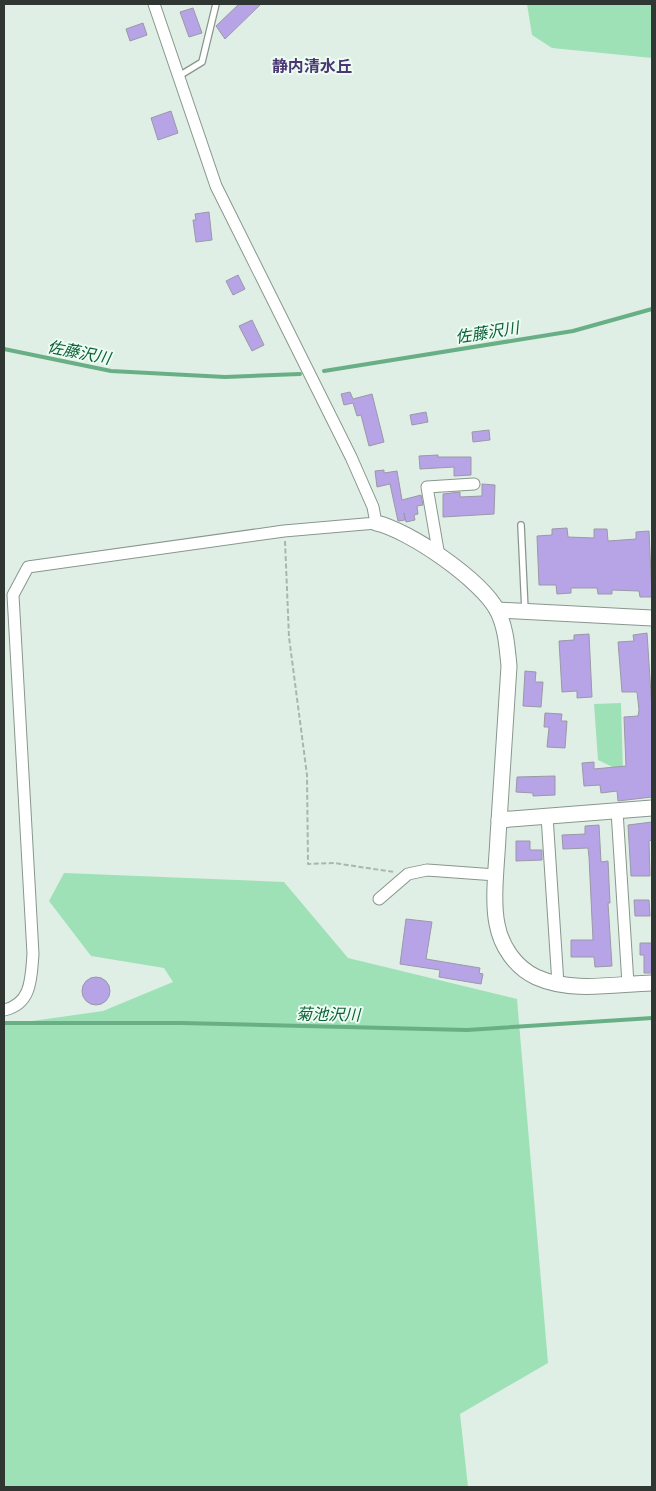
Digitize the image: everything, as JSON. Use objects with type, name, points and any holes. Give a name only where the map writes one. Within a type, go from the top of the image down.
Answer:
[{"type":"street","points":[[154,4],[216,186],[351,457],[373,507],[376,523]]},
{"type":"street","points":[[439,556],[428,487],[474,484]]},
{"type":"street","points":[[4,1010],[12,1008],[23,1000],[30,989],[33,954],[12,595],[28,567],[284,532],[376,523],[388,526],[439,556],[475,581],[497,610],[505,632],[509,666],[496,875],[496,922],[506,950],[534,976],[558,984],[577,986],[652,983]]},
{"type":"street","points":[[497,610],[652,618]]},
{"type":"street","points":[[500,820],[652,808]]},
{"type":"street","points":[[617,811],[628,984]]},
{"type":"street","points":[[547,816],[558,984]]},
{"type":"street","points":[[379,899],[408,874],[427,870],[496,875]]},
{"type":"lane","points":[[179,76],[202,62],[216,4]]},
{"type":"lane","points":[[521,525],[525,611]]},
{"type":"path","points":[[284,532],[287,562],[289,637],[307,775],[308,864],[334,864],[408,874]]},
{"type":"green space","points":[[527,4],[652,4],[652,58],[552,48],[532,35]]},
{"type":"green space","points":[[621,703],[623,772],[598,760],[594,704]]},
{"type":"green space","points":[[64,873],[284,882],[348,958],[517,999],[548,1363],[460,1414],[468,1487],[4,1487],[4,1025],[103,1011],[173,982],[164,968],[91,956],[49,901]]},
{"type":"building","points":[[239,4],[261,4],[225,39],[216,26]]},
{"type":"building","points":[[193,8],[202,33],[189,37],[180,12]]},
{"type":"building","points":[[143,23],[147,35],[130,41],[126,29]]},
{"type":"building","points":[[171,111],[178,133],[158,140],[151,118]]},
{"type":"building","points":[[209,212],[212,240],[196,242],[193,220],[196,220],[195,214]]},
{"type":"building","points":[[238,275],[245,289],[233,295],[226,281]]},
{"type":"building","points":[[252,320],[264,345],[252,351],[239,326]]},
{"type":"building","points":[[350,392],[353,399],[372,394],[384,442],[369,446],[361,415],[357,416],[353,403],[344,405],[341,394]]},
{"type":"building","points":[[426,412],[428,422],[412,425],[410,415]]},
{"type":"building","points":[[489,430],[490,440],[473,442],[472,432]]},
{"type":"building","points":[[438,455],[438,457],[471,457],[471,475],[454,476],[454,467],[420,469],[419,456]]},
{"type":"building","points":[[384,470],[384,473],[397,471],[402,500],[421,495],[423,505],[417,506],[418,514],[414,515],[415,520],[406,522],[404,513],[405,520],[398,521],[390,484],[377,487],[375,471]]},
{"type":"building","points":[[482,484],[495,485],[494,514],[443,517],[443,494],[460,492],[460,497],[482,496]]},
{"type":"building","points":[[567,528],[568,537],[594,538],[594,529],[607,529],[608,541],[636,539],[636,532],[649,531],[652,597],[640,597],[639,591],[612,590],[612,594],[598,594],[597,588],[571,588],[571,593],[557,594],[556,585],[539,585],[537,536],[552,535],[552,529]]},
{"type":"building","points":[[647,633],[652,709],[652,797],[618,801],[617,791],[601,793],[600,785],[584,786],[582,763],[594,762],[594,769],[626,766],[624,717],[638,716],[639,710],[637,692],[622,692],[618,642],[634,641],[633,635]]},
{"type":"building","points":[[589,634],[592,697],[577,698],[577,691],[562,692],[559,641],[574,640],[574,635]]},
{"type":"building","points":[[525,671],[536,672],[535,682],[543,682],[541,707],[523,706]]},
{"type":"building","points":[[545,713],[562,714],[561,721],[567,721],[565,748],[547,747],[549,727],[544,727]]},
{"type":"building","points":[[555,776],[555,795],[533,796],[533,793],[516,792],[517,777]]},
{"type":"building","points":[[652,822],[652,840],[649,841],[650,876],[631,876],[628,825]]},
{"type":"building","points":[[599,825],[601,862],[608,861],[610,903],[608,903],[612,966],[595,967],[594,957],[571,957],[571,940],[593,940],[588,848],[563,849],[562,835],[585,834],[585,826]]},
{"type":"building","points":[[516,841],[530,841],[530,850],[542,850],[542,860],[516,861]]},
{"type":"building","points":[[634,900],[649,900],[650,916],[635,916]]},
{"type":"building","points":[[406,919],[432,922],[426,959],[480,968],[479,973],[483,974],[481,984],[439,977],[440,970],[400,964]]},
{"type":"building","points":[[640,943],[652,943],[652,973],[644,973],[644,955],[640,955]]},
{"type":"building","points":[[96,977],[106,981],[110,991],[106,1001],[96,1005],[86,1001],[82,991],[86,981]]},
{"type":"waterway","name":"佐藤沢川","points":[[324,371],[573,331],[652,309]]},
{"type":"waterway","name":"佐藤沢川","points":[[4,349],[111,371],[225,377],[300,374]]},
{"type":"waterway","name":"菊池沢川","points":[[4,1023],[181,1023],[467,1030],[652,1018]]},
{"type":"district","name":"静内清水丘","points":[[312,66]]}]
